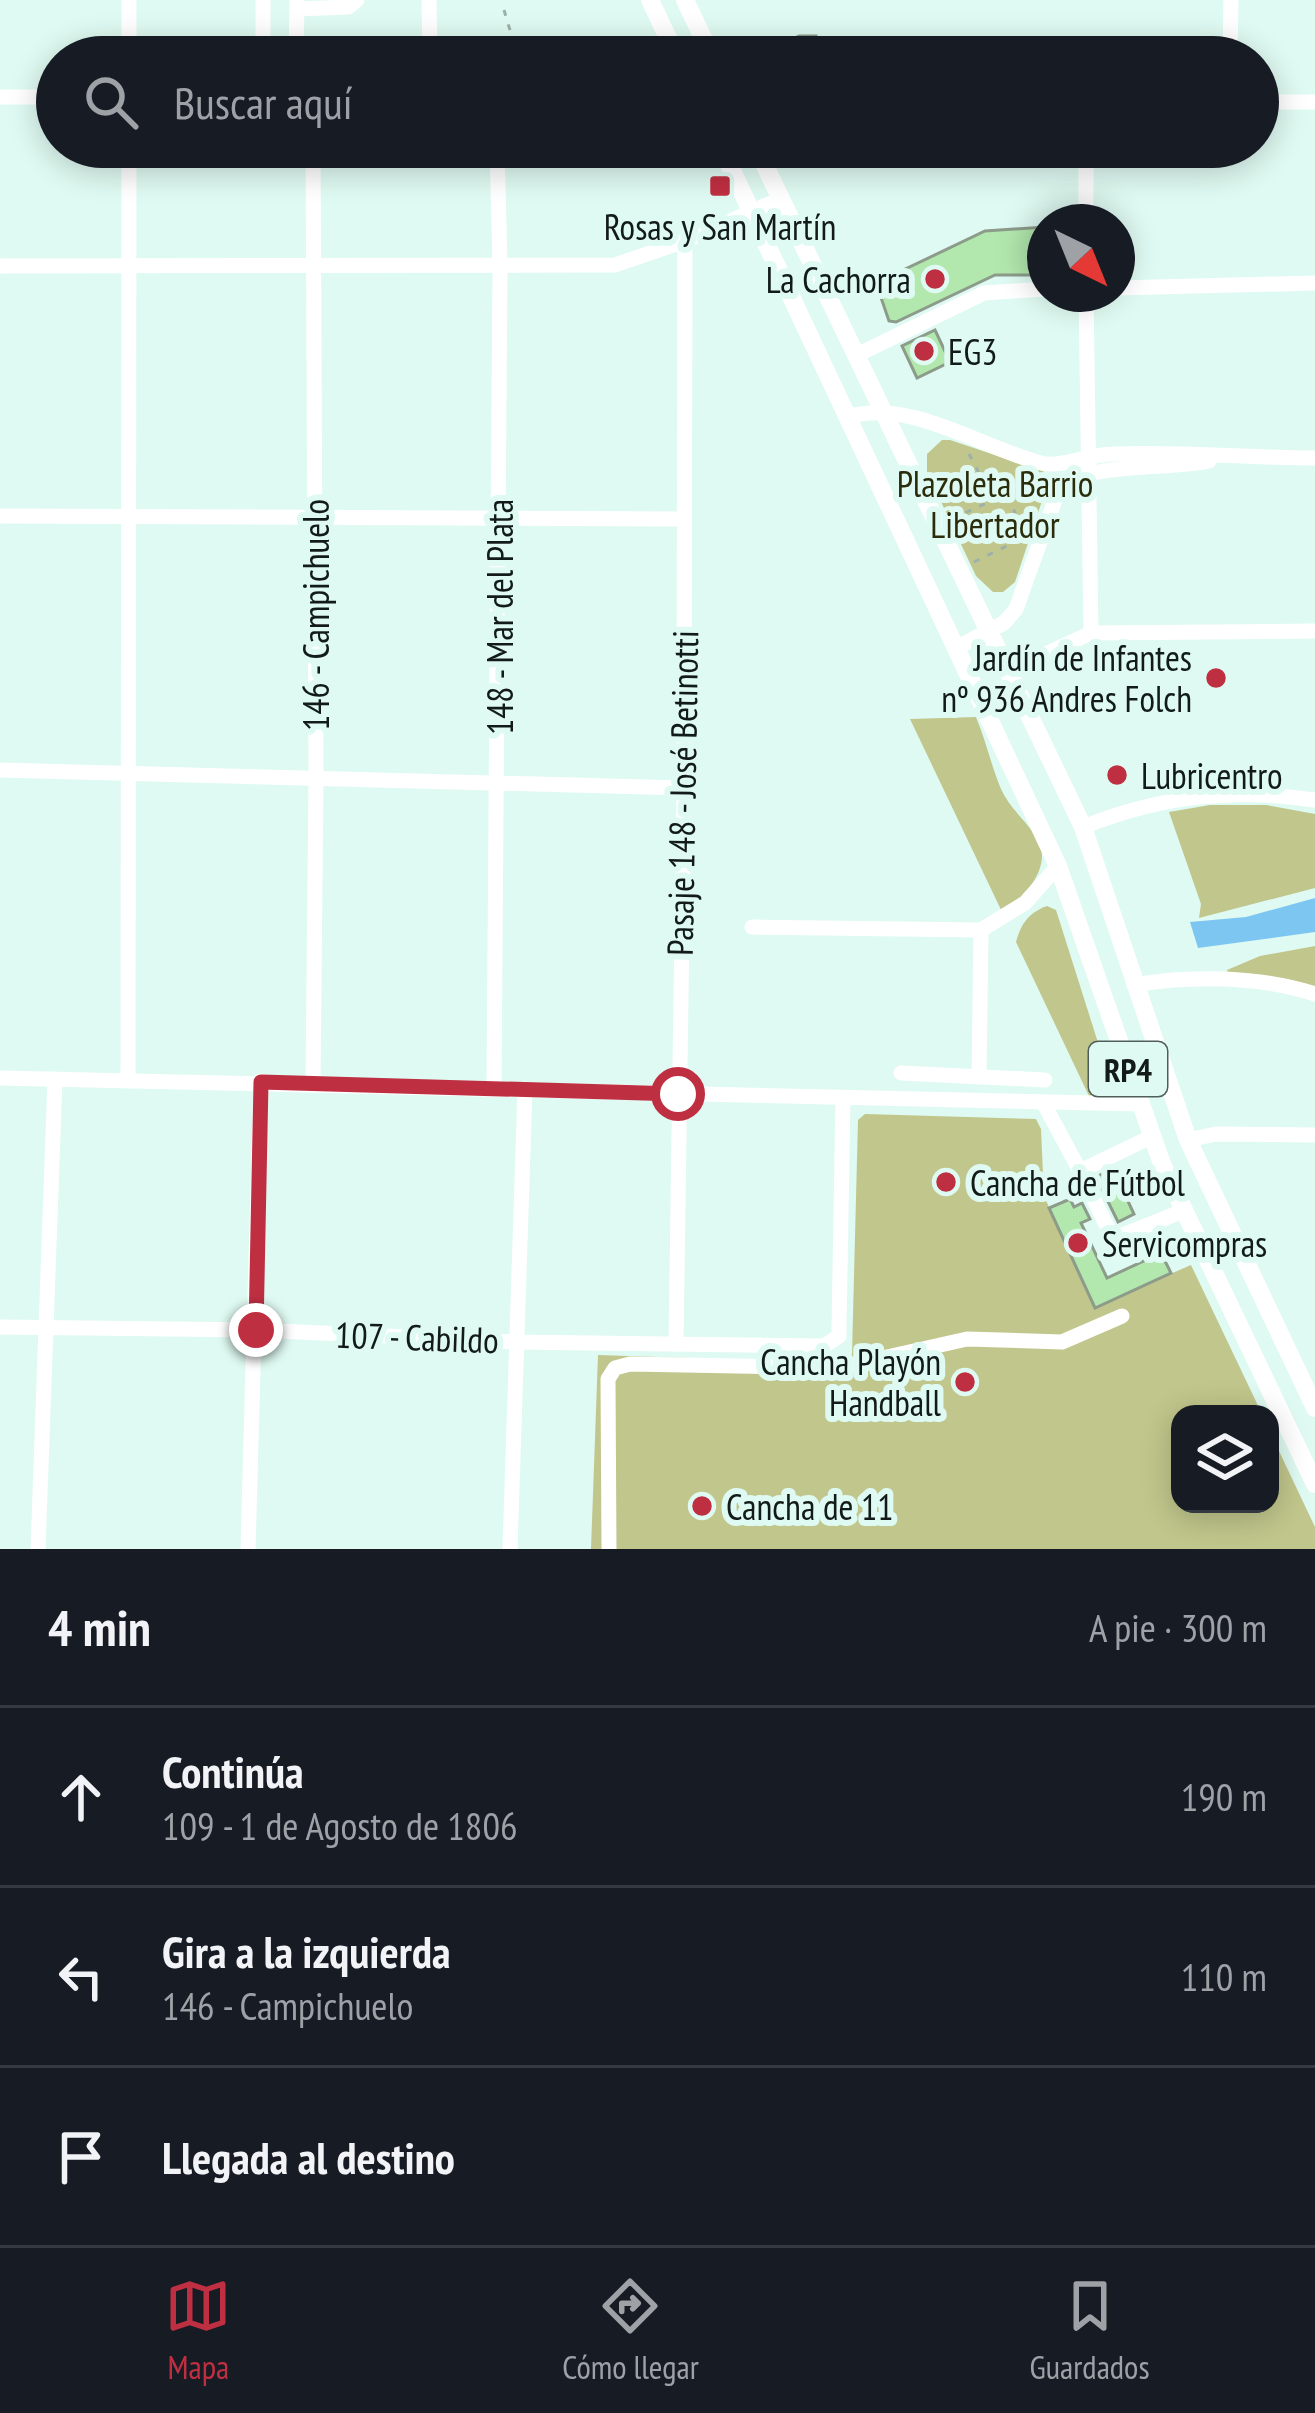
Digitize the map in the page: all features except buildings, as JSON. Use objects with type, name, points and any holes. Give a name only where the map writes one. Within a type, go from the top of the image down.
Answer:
[{"type":"main road","points":[[650,0],[667,36]]},
{"type":"main road","points":[[685,0],[702,36]]},
{"type":"main road","name":"RP4","points":[[731,168],[1058,866],[1151,1137],[1315,1484]]},
{"type":"main road","name":"RP4","points":[[767,168],[1083,827],[1188,1140],[1315,1408]]},
{"type":"street","points":[[129,0],[129,36]]},
{"type":"street","points":[[262,0],[262,36]]},
{"type":"street","points":[[296,36],[297,4],[348,7],[356,0]]},
{"type":"street","points":[[429,0],[430,36]]},
{"type":"street","points":[[1230,36],[1231,0]]},
{"type":"street","points":[[0,97],[36,97]]},
{"type":"street","points":[[1279,102],[1315,102]]},
{"type":"street","points":[[128,168],[128,1080]]},
{"type":"street","name":"146 - Campichuelo","points":[[313,168],[313,1082]]},
{"type":"street","name":"148 - Mar del Plata","points":[[494,1088],[497,168]]},
{"type":"street","points":[[1086,168],[1086,204]]},
{"type":"street","points":[[0,266],[624,264],[782,198]]},
{"type":"street","name":"Pasaje 148 - José Betinotti","points":[[676,1344],[685,241]]},
{"type":"street","points":[[1135,288],[1315,284]]},
{"type":"street","points":[[857,355],[984,293],[1027,290]]},
{"type":"street","points":[[1086,312],[1090,633]]},
{"type":"street","points":[[847,417],[884,411],[1054,465],[1178,468],[1223,458],[1315,458]]},
{"type":"street","points":[[956,648],[989,632],[1016,609],[1059,489],[1088,463]]},
{"type":"street","points":[[0,516],[684,519]]},
{"type":"street","points":[[1009,671],[1090,633],[1315,631]]},
{"type":"street","points":[[0,770],[684,788]]},
{"type":"street","points":[[1083,827],[1132,808],[1204,794],[1256,793],[1315,800]]},
{"type":"street","points":[[752,927],[981,931],[1025,903],[1058,866]]},
{"type":"street","points":[[979,1077],[981,931]]},
{"type":"street","points":[[1134,985],[1161,980],[1271,983],[1315,994]]},
{"type":"street","points":[[901,1073],[1046,1080]]},
{"type":"street","points":[[0,1078],[1140,1104]]},
{"type":"street","points":[[38,1549],[55,1079]]},
{"type":"street","points":[[248,1549],[261,1082]]},
{"type":"street","points":[[510,1549],[525,1089]]},
{"type":"street","name":"107 - Cabildo","points":[[0,1327],[816,1347],[832,1341],[839,1329],[843,1098]]},
{"type":"street","points":[[1044,1104],[1113,1239],[1184,1211]]},
{"type":"street","points":[[1188,1140],[1216,1134],[1315,1135]]},
{"type":"street","points":[[1080,1171],[1151,1137]]},
{"type":"street","points":[[609,1549],[608,1379],[615,1368],[670,1364],[838,1368],[967,1339],[1062,1342],[1122,1316]]},
{"type":"path","points":[[504,10],[512,36]]},
{"type":"path","points":[[958,435],[993,500]]},
{"type":"path","points":[[939,526],[1047,475]]},
{"type":"path","points":[[959,569],[1027,537],[1006,494]]},
{"type":"green space","name":"Plazoleta Barrio Libertador","points":[[942,440],[1043,471],[1049,480],[1015,582],[1003,592],[993,592],[976,576],[927,472],[927,454]]},
{"type":"green space","points":[[976,717],[1001,789],[1041,846],[1035,879],[1003,914],[910,719]]},
{"type":"green space","points":[[1210,805],[1266,805],[1315,814],[1315,888],[1199,918],[1201,904],[1169,812]]},
{"type":"green space","points":[[1047,906],[1056,910],[1113,1090],[1110,1095],[1089,1096],[1016,942],[1026,920]]},
{"type":"green space","points":[[1315,946],[1315,989],[1229,975],[1227,970],[1260,956]]},
{"type":"green space","points":[[865,1114],[1036,1119],[1041,1129],[1044,1196],[1094,1307],[1191,1265],[1258,1405],[1171,1405],[1171,1513],[1279,1513],[1279,1451],[1315,1527],[1315,1549],[591,1549],[598,1355],[841,1363],[852,1354],[858,1120]]},
{"type":"water","points":[[1315,898],[1315,932],[1198,948],[1190,922],[1246,917]]},
{"type":"place","name":"Rosas y San Martín","points":[[720,186]]},
{"type":"place","name":"La Cachorra","points":[[935,279]]},
{"type":"place","name":"EG3","points":[[924,351]]},
{"type":"place","name":"Jardín de Infantes nº 936 Andres Folch","points":[[1216,678]]},
{"type":"place","name":"Lubricentro","points":[[1117,775]]},
{"type":"place","name":"Cancha de Fútbol","points":[[946,1182]]},
{"type":"place","name":"Servicompras","points":[[1078,1243]]},
{"type":"place","name":"Cancha Playón Handball","points":[[965,1382]]},
{"type":"place","name":"Cancha de 11","points":[[702,1506]]},
{"type":"route","points":[[256,1330],[261,1082],[678,1094]]}]
